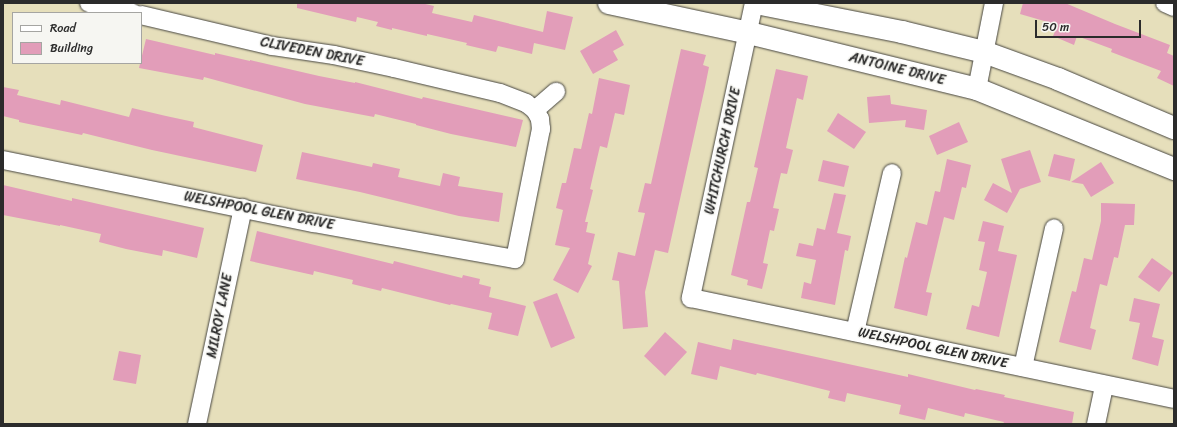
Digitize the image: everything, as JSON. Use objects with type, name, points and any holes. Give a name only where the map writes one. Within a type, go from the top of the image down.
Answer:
[{"type":"main road","name":"ANTOINE DRIVE","points":[[609,3],[749,33],[977,89],[1174,169]]},
{"type":"main road","points":[[755,3],[902,32],[984,52],[1058,79],[1174,128]]},
{"type":"street","points":[[89,3],[129,12]]},
{"type":"street","name":"WHITCHURCH DRIVE","points":[[691,298],[755,3]]},
{"type":"street","points":[[977,89],[994,3]]},
{"type":"street","points":[[1165,3],[1174,8]]},
{"type":"street","name":"CLIVEDEN DRIVE","points":[[142,15],[272,46],[334,55],[483,89],[514,98],[526,103],[535,110]]},
{"type":"street","points":[[535,110],[556,92]]},
{"type":"street","name":"WELSHPOOL GLEN DRIVE","points":[[3,160],[314,223],[515,259],[541,128],[540,119],[535,110]]},
{"type":"street","points":[[855,332],[892,173]]},
{"type":"street","name":"MILROY LANE","points":[[197,424],[243,208]]},
{"type":"street","points":[[1023,367],[1054,228]]},
{"type":"street","name":"WELSHPOOL GLEN DRIVE","points":[[691,298],[1174,399]]},
{"type":"street","points":[[1096,424],[1104,385]]},
{"type":"building","points":[[297,3],[421,3],[434,6],[432,13],[472,22],[474,15],[543,32],[547,11],[573,17],[565,50],[534,43],[532,54],[498,46],[496,52],[466,45],[467,43],[427,34],[427,36],[392,28],[392,30],[376,26],[378,22],[357,17],[356,22],[297,8]]},
{"type":"building","points":[[1023,3],[1065,3],[1170,45],[1167,53],[1174,56],[1174,86],[1157,78],[1161,71],[1111,52],[1112,49],[1077,36],[1074,45],[1053,36],[1058,25],[1020,14]]},
{"type":"building","points":[[616,30],[624,45],[613,51],[618,60],[593,74],[580,51]]},
{"type":"building","points":[[146,39],[215,55],[215,53],[319,76],[355,82],[422,99],[423,97],[523,120],[516,147],[451,134],[375,114],[374,117],[305,104],[204,77],[203,80],[139,68],[140,64],[142,64],[142,56]]},
{"type":"building","points":[[681,49],[706,55],[703,65],[709,67],[705,87],[668,253],[655,250],[645,292],[648,327],[623,329],[619,281],[612,280],[618,252],[635,256],[645,213],[638,212],[645,183],[651,184]]},
{"type":"building","points":[[776,69],[808,76],[803,100],[797,98],[786,148],[793,150],[787,174],[781,173],[773,208],[779,209],[774,231],[770,230],[763,263],[768,264],[762,289],[747,285],[748,280],[731,275],[747,202],[750,202],[758,168],[754,167]]},
{"type":"building","points":[[599,78],[630,85],[624,115],[615,113],[607,148],[600,146],[590,189],[593,190],[585,222],[588,222],[586,232],[595,234],[588,264],[592,266],[578,293],[553,280],[570,248],[555,245],[563,210],[556,208],[562,183],[566,183],[574,148],[581,149],[589,113],[592,114]]},
{"type":"building","points":[[3,87],[19,90],[17,95],[60,105],[61,100],[129,117],[132,108],[194,122],[193,127],[263,145],[256,172],[152,150],[83,133],[82,135],[19,122],[19,120],[3,116]]},
{"type":"building","points":[[890,95],[891,104],[927,110],[924,130],[905,127],[906,120],[869,123],[867,97]]},
{"type":"building","points":[[838,113],[866,132],[854,149],[827,131]]},
{"type":"building","points":[[959,122],[968,142],[937,155],[929,136]]},
{"type":"building","points":[[1030,150],[1041,182],[1020,189],[1007,213],[984,200],[993,183],[1012,193],[1001,159]]},
{"type":"building","points":[[302,152],[372,167],[373,163],[400,169],[398,177],[440,186],[443,173],[460,177],[458,186],[503,193],[499,222],[459,216],[360,192],[296,179]]},
{"type":"building","points":[[1054,154],[1075,159],[1070,181],[1048,176]]},
{"type":"building","points":[[947,159],[971,165],[966,188],[962,187],[954,220],[944,217],[926,292],[932,293],[927,316],[894,308],[905,257],[907,258],[916,222],[927,225],[935,191],[940,192]]},
{"type":"building","points":[[823,160],[849,166],[844,187],[818,181]]},
{"type":"building","points":[[1101,162],[1114,183],[1091,197],[1083,184],[1071,182]]},
{"type":"building","points":[[3,185],[72,201],[72,198],[204,228],[197,258],[163,250],[162,256],[126,249],[99,242],[101,234],[3,215]]},
{"type":"building","points":[[834,193],[846,195],[837,233],[851,236],[848,251],[845,250],[835,305],[801,298],[804,282],[811,284],[816,260],[796,256],[799,243],[813,246],[817,228],[825,230]]},
{"type":"building","points":[[1101,203],[1135,204],[1134,225],[1125,225],[1118,258],[1114,257],[1107,286],[1100,284],[1090,328],[1096,330],[1091,350],[1059,342],[1072,291],[1076,292],[1084,258],[1092,260],[1101,221]]},
{"type":"building","points":[[983,221],[1004,226],[998,251],[1017,255],[999,337],[966,329],[972,305],[979,307],[987,272],[979,270],[985,242],[978,241]]},
{"type":"building","points":[[257,231],[393,264],[394,261],[462,278],[463,275],[480,279],[479,284],[491,287],[489,297],[526,306],[518,336],[488,329],[492,313],[450,305],[382,288],[381,291],[352,284],[353,280],[314,271],[313,275],[250,261]]},
{"type":"building","points":[[1152,258],[1173,273],[1159,292],[1138,277]]},
{"type":"building","points":[[557,293],[575,338],[551,348],[533,302]]},
{"type":"building","points":[[1134,298],[1160,304],[1152,337],[1164,340],[1158,366],[1132,359],[1140,323],[1129,321]]},
{"type":"building","points":[[665,332],[687,352],[665,376],[644,356]]},
{"type":"building","points":[[733,339],[908,377],[908,374],[1074,412],[1072,424],[1003,424],[1004,422],[965,413],[964,417],[928,408],[925,420],[899,414],[901,405],[847,393],[845,402],[828,398],[830,391],[757,373],[756,375],[720,366],[717,380],[691,374],[698,342],[731,350]]},
{"type":"building","points":[[119,351],[141,355],[136,384],[113,380]]}]
